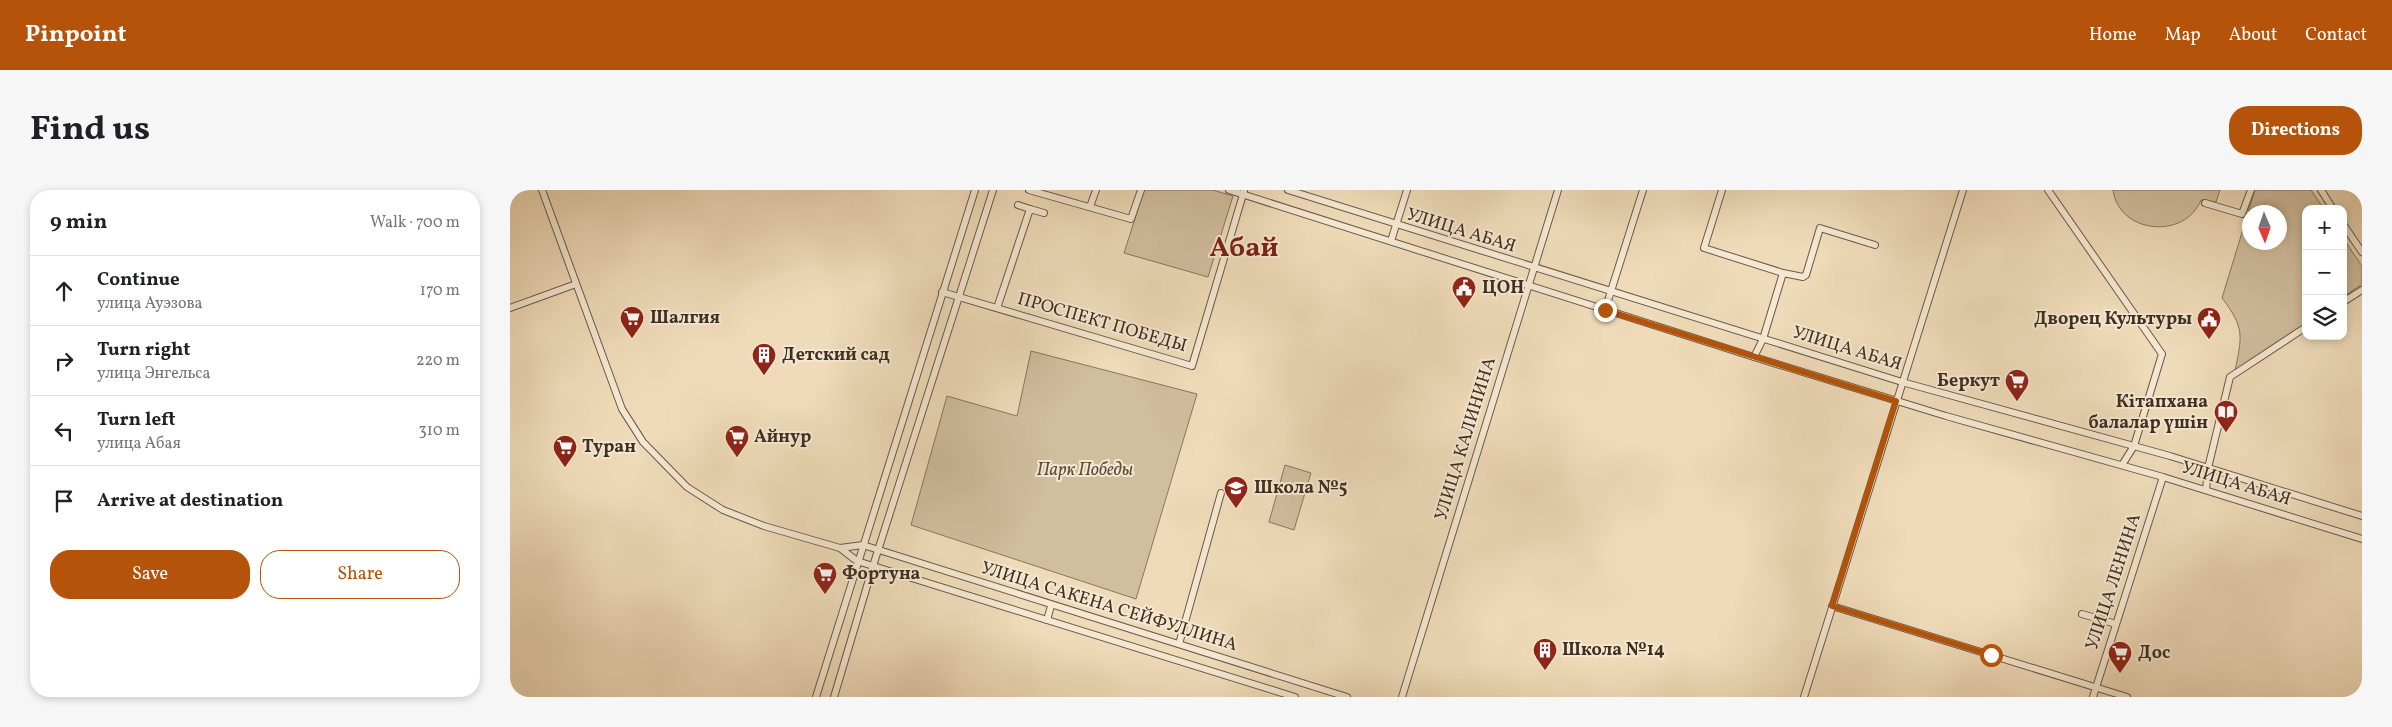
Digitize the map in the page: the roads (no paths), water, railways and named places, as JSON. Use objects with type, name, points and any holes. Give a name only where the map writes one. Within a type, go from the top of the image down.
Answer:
[{"type":"street","points":[[542,190],[622,409],[643,442],[687,487],[730,513],[764,526],[840,548],[863,545]]},
{"type":"street","points":[[816,697],[975,190]]},
{"type":"street","points":[[834,697],[878,550],[993,190]]},
{"type":"street","points":[[1029,190],[1131,219],[1141,190]]},
{"type":"street","points":[[1090,207],[1096,190]]},
{"type":"street","points":[[1229,190],[1244,192],[1391,241]]},
{"type":"street","points":[[1288,190],[1396,224],[1407,190]]},
{"type":"street","name":"УЛИЦА КАЛИНИНА","points":[[1402,697],[1558,190]]},
{"type":"street","points":[[1605,310],[1643,190]]},
{"type":"street","points":[[1722,190],[1704,248],[1783,273],[1803,277],[1806,275],[1820,228],[1875,244]]},
{"type":"street","points":[[1804,697],[1962,190]]},
{"type":"street","points":[[2048,190],[2162,354],[2134,446],[2122,465]]},
{"type":"street","points":[[2205,203],[2242,214],[2251,190]]},
{"type":"street","points":[[2323,191],[2331,205]]},
{"type":"street","name":"ПРОСПЕКТ ПОБЕДЫ","points":[[942,292],[1192,366],[1244,192]]},
{"type":"street","points":[[1018,204],[1044,213]]},
{"type":"street","points":[[997,308],[1030,208]]},
{"type":"street","name":"УЛИЦА АБАЯ","points":[[2362,516],[2134,446],[1902,382],[1396,224],[1391,241],[1528,287],[1896,401],[2163,477],[2362,539]]},
{"type":"street","points":[[2347,230],[2362,252]]},
{"type":"street","points":[[1754,357],[1763,339],[1783,273]]},
{"type":"street","points":[[510,308],[576,284]]},
{"type":"street","points":[[2347,299],[2362,290]]},
{"type":"street","points":[[2206,490],[2208,468],[2230,377],[2302,330]]},
{"type":"street","name":"УЛИЦА ЛЕНИНА","points":[[2093,697],[2163,477]]},
{"type":"street","points":[[1179,644],[1221,493]]},
{"type":"street","name":"УЛИЦА САКЕНА СЕЙФУЛЛИНА","points":[[863,545],[1051,606],[1347,697]]},
{"type":"street","name":"УЛИЦА САКЕНА СЕЙФУЛЛИНА","points":[[840,548],[858,561],[873,566],[1295,697]]},
{"type":"street","points":[[1047,620],[1051,606]]},
{"type":"street","points":[[1832,606],[2127,697]]},
{"type":"street","points":[[2082,614],[2116,624]]},
{"type":"place","name":"ЦОН","points":[[1464,309]]},
{"type":"place","name":"Шалгия","points":[[632,339]]},
{"type":"place","name":"Дворец Культуры","points":[[2209,340]]},
{"type":"place","name":"Детский сад","points":[[764,376]]},
{"type":"place","name":"Беркут","points":[[2017,402]]},
{"type":"place","name":"Кітапхана балалар үшін","points":[[2226,433]]},
{"type":"place","name":"Айнур","points":[[737,458]]},
{"type":"place","name":"Туран","points":[[565,468]]},
{"type":"place","name":"Школа №5","points":[[1236,509]]},
{"type":"place","name":"Фортуна","points":[[825,595]]},
{"type":"place","name":"Школа №14","points":[[1545,671]]},
{"type":"place","name":"Дос","points":[[2120,674]]},
{"type":"district","name":"Абай","points":[[1244,248]]},
{"type":"park label","name":"Парк Победы","points":[[1085,470]]}]
